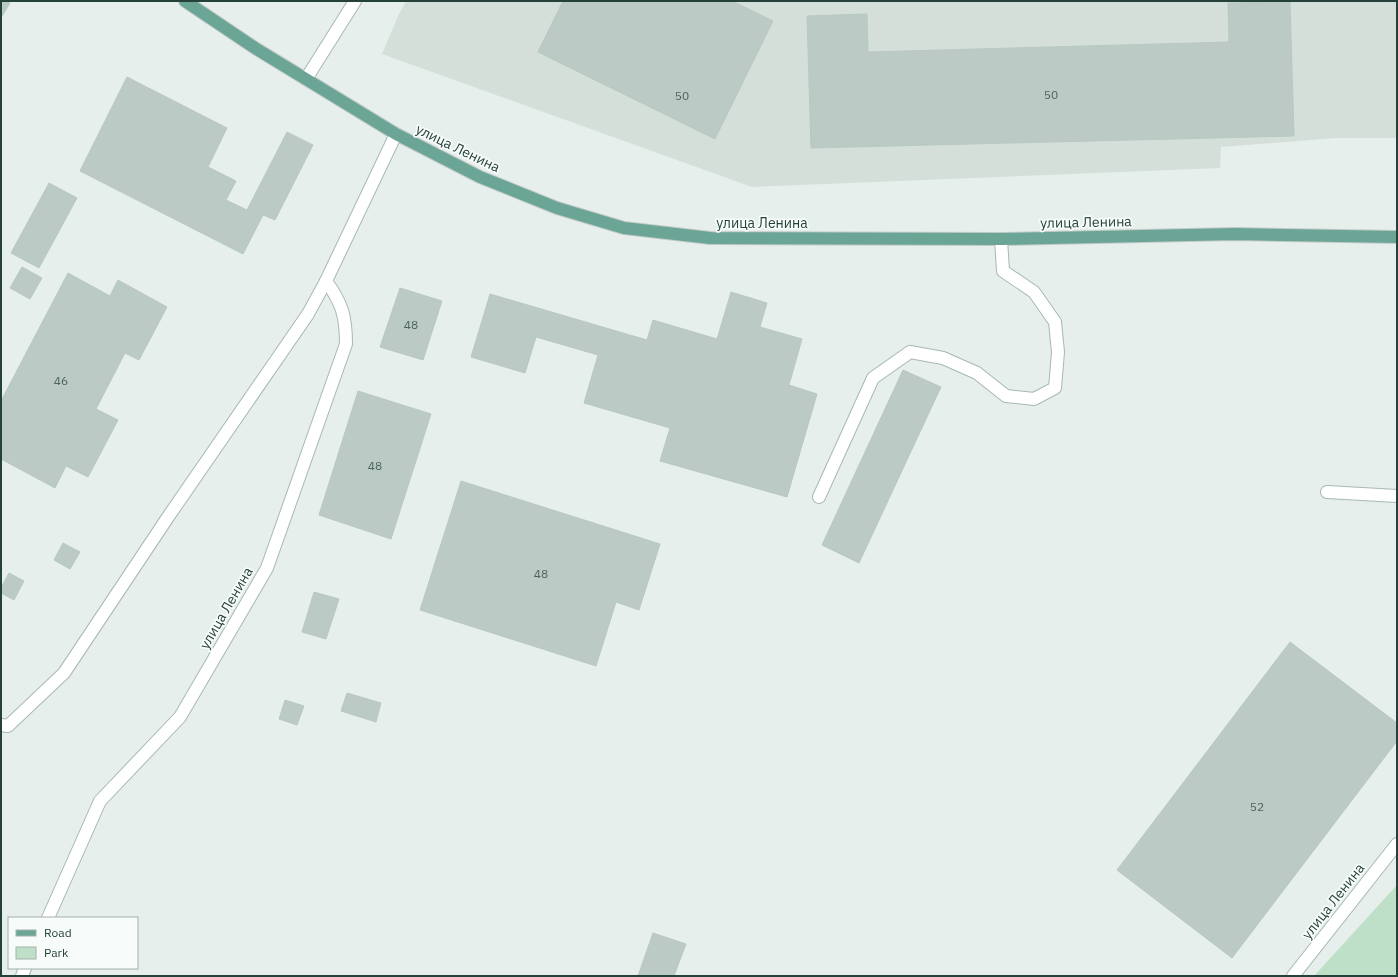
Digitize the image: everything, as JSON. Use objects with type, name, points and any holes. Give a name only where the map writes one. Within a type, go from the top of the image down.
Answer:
[{"type":"main road","name":"улица Ленина","points":[[185,1],[254,48],[396,134],[480,177],[557,208],[624,228],[710,238],[1001,239],[1235,234],[1397,237]]},
{"type":"street","points":[[306,79],[355,1]]},
{"type":"street","points":[[1,725],[8,726],[64,673],[168,517],[308,314],[326,281],[396,134]]},
{"type":"street","points":[[819,497],[873,378],[910,352],[943,358],[977,373],[1006,396],[1034,399],[1056,388],[1058,352],[1055,322],[1034,292],[1004,271],[1001,239]]},
{"type":"street","name":"улица Ленина","points":[[48,917],[100,801],[180,717],[268,568],[346,344],[346,328],[340,301],[326,281]]},
{"type":"street","points":[[1327,492],[1397,496]]},
{"type":"street","name":"улица Ленина","points":[[1293,976],[1397,844]]},
{"type":"shaded area","points":[[406,1],[1397,1],[1397,138],[1336,138],[1221,147],[1220,168],[752,187],[382,54]]},
{"type":"green space","points":[[1397,885],[1397,976],[1314,976]]},
{"type":"building","points":[[1,1],[10,3],[1,18]]},
{"type":"building","points":[[563,1],[732,1],[773,21],[715,139],[538,52]]},
{"type":"building","points":[[1290,2],[1294,136],[811,148],[807,16],[867,14],[868,52],[1229,42],[1228,3]]},
{"type":"building","points":[[127,77],[227,128],[208,167],[236,181],[226,200],[247,210],[287,132],[313,145],[275,220],[263,215],[243,254],[80,171]]},
{"type":"building","points":[[49,183],[77,198],[39,268],[11,253]]},
{"type":"building","points":[[22,267],[42,278],[30,299],[10,288]]},
{"type":"building","points":[[68,273],[110,296],[118,280],[167,307],[139,360],[125,353],[96,409],[118,420],[88,477],[66,466],[55,488],[1,459],[1,401]]},
{"type":"building","points":[[400,288],[442,301],[423,360],[380,347]]},
{"type":"building","points":[[731,292],[767,303],[760,327],[802,339],[789,385],[817,394],[787,497],[660,461],[670,428],[584,403],[598,355],[536,337],[525,373],[471,357],[490,294],[647,340],[653,320],[717,339]]},
{"type":"building","points":[[903,370],[941,387],[859,563],[822,545]]},
{"type":"building","points":[[358,391],[431,414],[391,539],[319,515]]},
{"type":"building","points":[[461,481],[660,544],[639,610],[616,602],[596,666],[420,610]]},
{"type":"building","points":[[63,543],[80,552],[70,569],[54,560]]},
{"type":"building","points":[[9,573],[24,581],[14,600],[1,593],[1,588]]},
{"type":"building","points":[[314,592],[339,599],[326,639],[302,632]]},
{"type":"building","points":[[1290,642],[1397,723],[1397,741],[1232,958],[1117,870]]},
{"type":"building","points":[[347,693],[381,703],[376,722],[341,711]]},
{"type":"building","points":[[285,700],[304,706],[297,725],[279,719]]},
{"type":"building","points":[[653,933],[686,944],[674,976],[638,976]]}]
